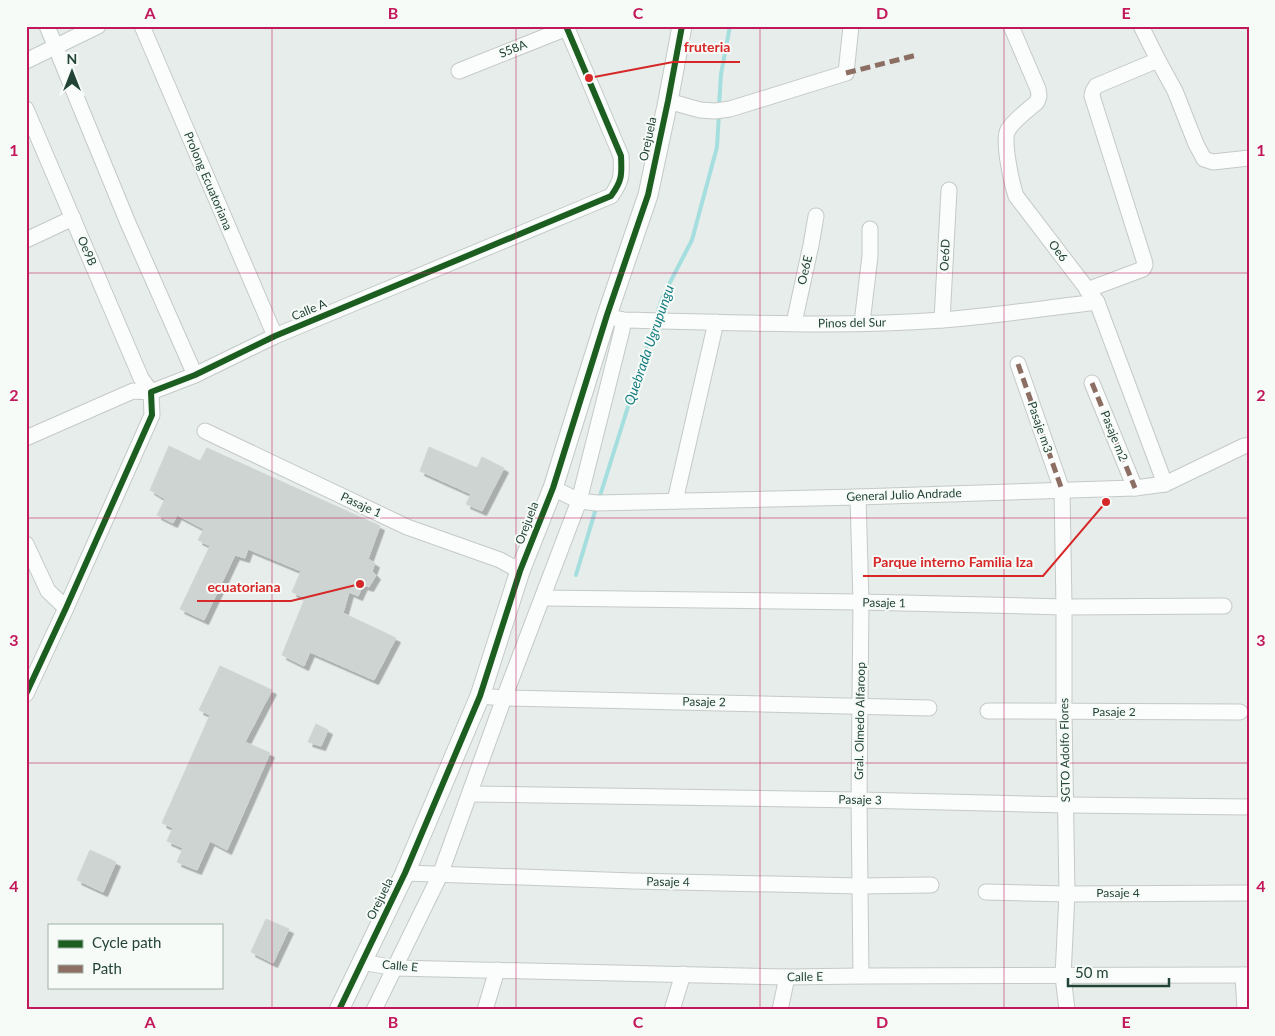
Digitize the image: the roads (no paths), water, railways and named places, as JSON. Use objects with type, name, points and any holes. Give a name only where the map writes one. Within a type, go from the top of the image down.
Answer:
[{"type":"street","points":[[47,26],[128,223],[195,375]]},
{"type":"street","points":[[26,61],[98,26]]},
{"type":"street","name":"Prolong Ecuatoriana","points":[[142,26],[275,336]]},
{"type":"street","name":"Orejuela","points":[[339,1010],[405,873],[480,696],[520,571],[553,488],[615,318],[648,195],[682,26]]},
{"type":"street","points":[[668,101],[700,110],[730,109],[846,73],[851,26]]},
{"type":"street","name":"Oe6","points":[[1011,26],[1038,89],[1039,96],[1037,102],[1009,127],[1006,134],[1013,187],[1016,196],[1092,296],[1165,484]]},
{"type":"street","points":[[1141,26],[1175,90],[1196,144],[1204,159],[1213,162],[1249,158]]},
{"type":"street","name":"Calle A","points":[[26,438],[133,392],[151,392],[195,375],[275,336],[611,196],[618,187],[622,174],[621,156],[566,27]]},
{"type":"street","name":"S58A","points":[[459,71],[566,27]]},
{"type":"street","name":"Pinos del Sur","points":[[615,318],[794,323],[942,320],[1092,296],[1143,269],[1145,265],[1092,96],[1093,90],[1096,86],[1158,60]]},
{"type":"street","name":"Oe9B","points":[[26,109],[141,378],[151,392]]},
{"type":"street","name":"Oe6D","points":[[942,320],[949,190]]},
{"type":"street","name":"Oe6E","points":[[794,323],[816,216]]},
{"type":"street","points":[[26,240],[73,218]]},
{"type":"street","points":[[862,323],[870,256],[870,229]]},
{"type":"street","points":[[374,1010],[440,875],[504,698],[579,501],[622,330],[615,318]]},
{"type":"street","points":[[675,501],[716,322]]},
{"type":"street","name":"Pasaje m3","points":[[1018,364],[1062,490]]},
{"type":"street","name":"Pasaje m2","points":[[1092,383],[1135,488]]},
{"type":"street","points":[[26,694],[152,415],[151,392]]},
{"type":"street","name":"Pasaje 1","points":[[205,431],[407,527],[500,560],[520,571]]},
{"type":"street","name":"General Julio Andrade","points":[[553,488],[579,501],[597,503],[1135,488],[1165,484],[1249,445]]},
{"type":"street","name":"SGTO Adolfo Flores","points":[[1062,490],[1067,894],[1063,976],[1067,1010]]},
{"type":"street","name":"Gral. Olmedo Alfaroop","points":[[858,497],[861,602],[859,800],[861,976]]},
{"type":"street","points":[[26,544],[48,591],[66,608]]},
{"type":"street","name":"Pasaje 1","points":[[543,598],[861,602],[1064,608],[1224,606]]},
{"type":"street","name":"Pasaje 2","points":[[480,696],[929,708]]},
{"type":"street","name":"Pasaje 2","points":[[988,711],[1240,712]]},
{"type":"street","name":"Pasaje 3","points":[[470,794],[1249,807]]},
{"type":"street","name":"Pasaje 4","points":[[405,873],[860,886],[931,884]]},
{"type":"street","name":"Pasaje 4","points":[[986,892],[1067,894],[1249,893]]},
{"type":"street","name":"Calle E","points":[[362,962],[394,968],[787,977],[1246,976]]},
{"type":"street","points":[[485,1010],[497,970]]},
{"type":"street","points":[[672,1010],[683,974]]},
{"type":"street","points":[[1245,1010],[1246,976]]},
{"type":"street","points":[[785,1009],[787,977]]},
{"type":"waterway","name":"Quebrada Ugrupungu","points":[[719,106],[721,74],[730,26]]},
{"type":"waterway","name":"Quebrada Ugrupungu","points":[[656,317],[663,296],[692,240],[717,147],[719,113]]},
{"type":"waterway","name":"Quebrada Ugrupungu","points":[[599,499],[654,324]]},
{"type":"waterway","name":"Quebrada Ugrupungu","points":[[576,575],[597,505]]},
{"type":"place","name":"fruteria","points":[[589,78]]},
{"type":"place","name":"Parque interno Familia Iza","points":[[1106,502]]},
{"type":"place","name":"ecuatoriana","points":[[360,584]]}]
